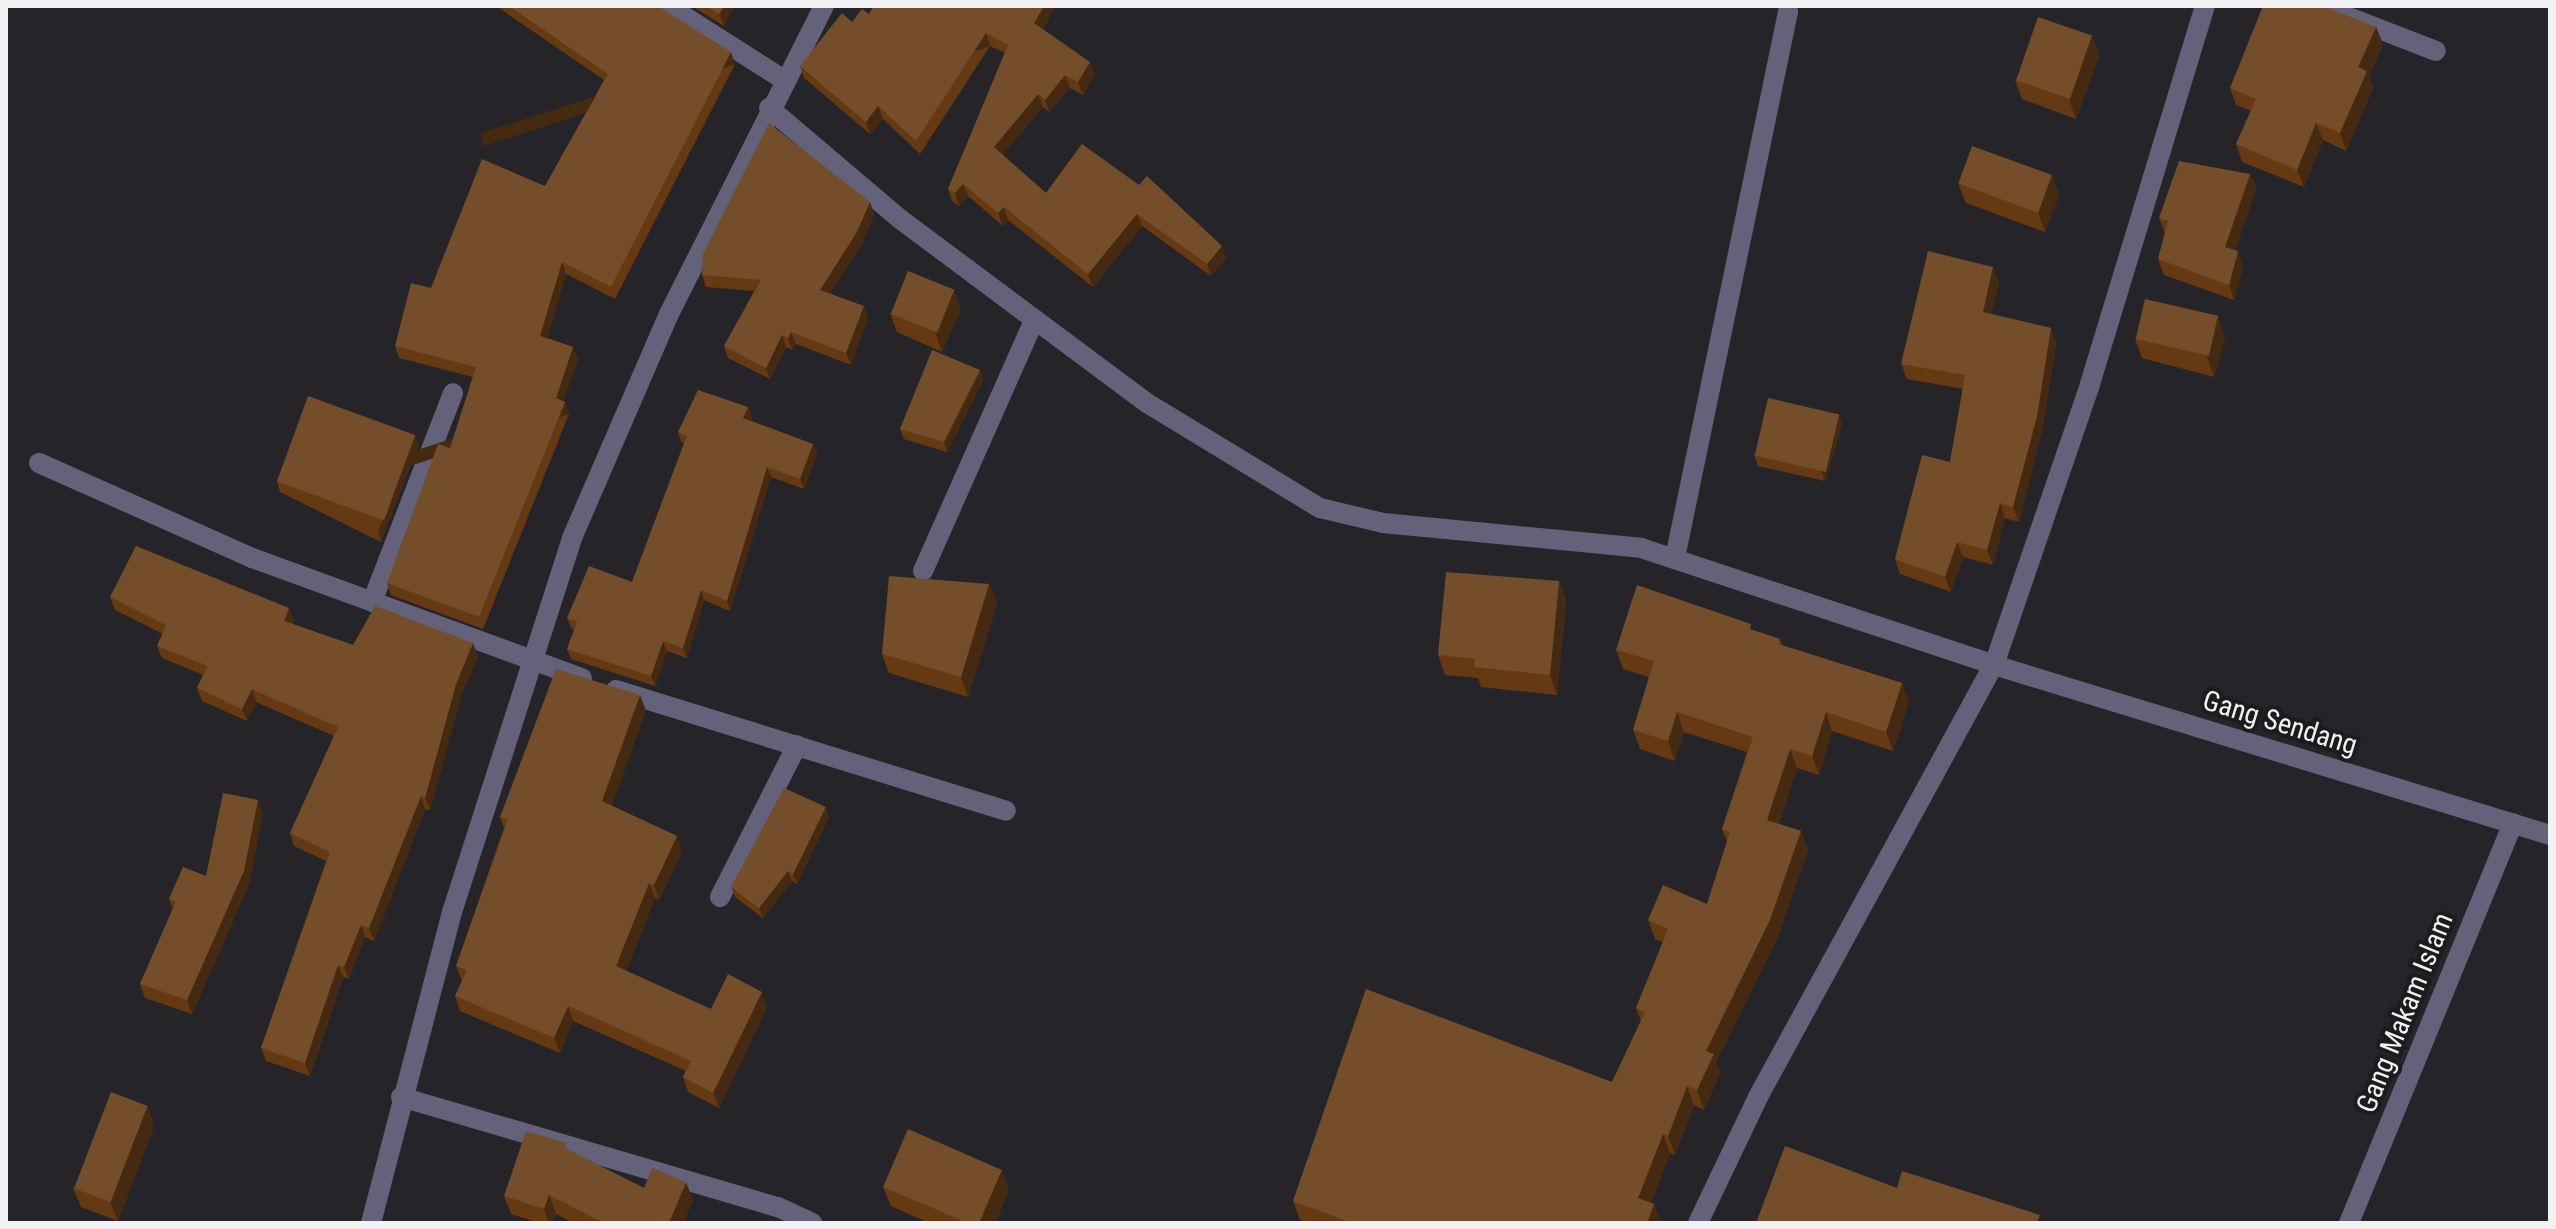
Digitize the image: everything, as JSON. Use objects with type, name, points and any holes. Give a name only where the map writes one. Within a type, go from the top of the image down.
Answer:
[{"type":"street","points":[[668,6],[784,80]]},
{"type":"street","points":[[371,1223],[401,1097],[530,660],[572,538],[656,344],[769,108],[824,6]]},
{"type":"street","points":[[1698,1223],[1758,1097],[1994,665],[2090,384],[2205,6]]},
{"type":"street","points":[[2320,6],[2436,51]]},
{"type":"street","points":[[1675,558],[1788,12]]},
{"type":"street","name":"Gang Sendang","points":[[769,108],[900,219],[1034,321],[1147,403],[1320,508],[1383,523],[1571,540],[1675,558],[1994,665],[2550,835]]},
{"type":"street","points":[[923,571],[1034,321]]},
{"type":"street","points":[[372,602],[453,393]]},
{"type":"street","points":[[39,463],[252,558],[530,660],[1006,811]]},
{"type":"street","points":[[720,897],[797,745]]},
{"type":"street","name":"Gang Makam Islam","points":[[2349,1223],[2513,823]]},
{"type":"street","points":[[401,1097],[778,1207],[813,1223]]},
{"type":"building","points":[[509,6],[658,6],[731,52],[611,287],[562,262],[540,336],[573,347],[556,398],[565,402],[479,617],[387,583],[438,444],[450,448],[476,367],[395,346],[411,283],[431,288],[482,159],[545,186],[608,74]]},
{"type":"building","points":[[706,6],[724,6],[719,14]]},
{"type":"building","points":[[874,6],[1044,6],[1034,23],[1090,62],[1078,82],[1065,75],[1045,100],[1038,94],[994,147],[1046,193],[1082,144],[1139,185],[1147,176],[1222,246],[1207,264],[1137,214],[1088,274],[1004,207],[998,213],[963,184],[955,193],[948,189],[1008,45],[986,33],[916,141],[878,106],[866,122],[800,66],[842,13],[852,22],[862,9],[869,14]]},
{"type":"building","points":[[2263,6],[2323,6],[2376,27],[2358,67],[2367,71],[2340,133],[2316,123],[2297,170],[2236,144],[2256,99],[2230,88]]},
{"type":"building","points":[[2038,17],[2092,36],[2070,99],[2016,80]]},
{"type":"building","points":[[769,123],[870,202],[857,232],[820,290],[864,306],[846,353],[791,332],[788,338],[782,335],[766,368],[724,346],[761,280],[702,275],[703,254]]},
{"type":"building","points":[[1972,146],[2052,175],[2038,213],[1958,184]]},
{"type":"building","points":[[2179,161],[2250,174],[2225,247],[2238,251],[2229,285],[2158,259],[2168,221],[2159,218]]},
{"type":"building","points":[[1928,251],[1993,267],[1983,312],[2051,328],[2037,416],[2013,507],[2000,503],[1987,550],[1957,542],[1945,577],[1895,559],[1922,455],[1950,462],[1965,375],[1901,364]]},
{"type":"building","points":[[908,271],[954,290],[937,332],[891,314]]},
{"type":"building","points":[[2145,299],[2218,316],[2209,356],[2136,339]]},
{"type":"building","points":[[932,350],[980,370],[944,442],[900,429]]},
{"type":"building","points":[[698,390],[748,407],[743,418],[813,444],[800,479],[767,467],[727,601],[701,590],[683,648],[663,641],[651,676],[567,649],[577,622],[567,618],[589,566],[632,582],[687,436],[678,432]]},
{"type":"building","points":[[308,396],[415,435],[384,521],[277,482]]},
{"type":"building","points":[[1768,398],[1839,414],[1826,472],[1755,455]]},
{"type":"building","points":[[136,546],[289,608],[284,621],[353,645],[375,606],[473,643],[456,684],[425,798],[421,796],[369,928],[361,925],[344,967],[338,965],[305,1063],[261,1048],[330,852],[290,833],[338,727],[252,689],[242,709],[197,688],[208,666],[157,646],[166,625],[110,597]]},
{"type":"building","points":[[1446,572],[1559,581],[1550,675],[1474,667],[1475,659],[1438,655]]},
{"type":"building","points":[[889,576],[989,584],[961,677],[882,654]]},
{"type":"building","points":[[1637,585],[1751,624],[1750,629],[1780,639],[1778,644],[1902,683],[1886,732],[1826,712],[1812,756],[1790,749],[1767,820],[1801,831],[1770,920],[1706,1051],[1714,1054],[1697,1090],[1687,1086],[1668,1136],[1663,1134],[1638,1198],[1654,1204],[1647,1223],[1352,1223],[1293,1201],[1366,989],[1612,1082],[1645,1012],[1636,1008],[1668,929],[1648,920],[1663,885],[1707,904],[1730,832],[1722,829],[1753,737],[1677,712],[1668,741],[1633,730],[1654,661],[1616,650]]},
{"type":"building","points":[[556,669],[640,695],[602,801],[677,836],[654,885],[649,883],[616,966],[711,1009],[728,974],[762,992],[713,1093],[683,1077],[691,1061],[568,1006],[554,1038],[455,996],[467,970],[456,966],[508,819],[500,817]]},
{"type":"building","points":[[784,788],[826,807],[793,874],[788,871],[759,908],[731,887]]},
{"type":"building","points":[[223,793],[258,800],[244,871],[187,1000],[140,984],[176,901],[169,899],[183,867],[206,876]]},
{"type":"building","points":[[111,1092],[147,1106],[110,1202],[74,1188]]},
{"type":"building","points":[[908,1129],[1002,1170],[979,1223],[968,1223],[883,1187]]},
{"type":"building","points":[[526,1131],[567,1143],[565,1148],[644,1188],[652,1168],[686,1182],[669,1223],[604,1223],[549,1195],[544,1209],[504,1196]]},
{"type":"building","points":[[1785,1146],[1897,1188],[1902,1171],[2040,1215],[2037,1223],[1756,1223]]}]
